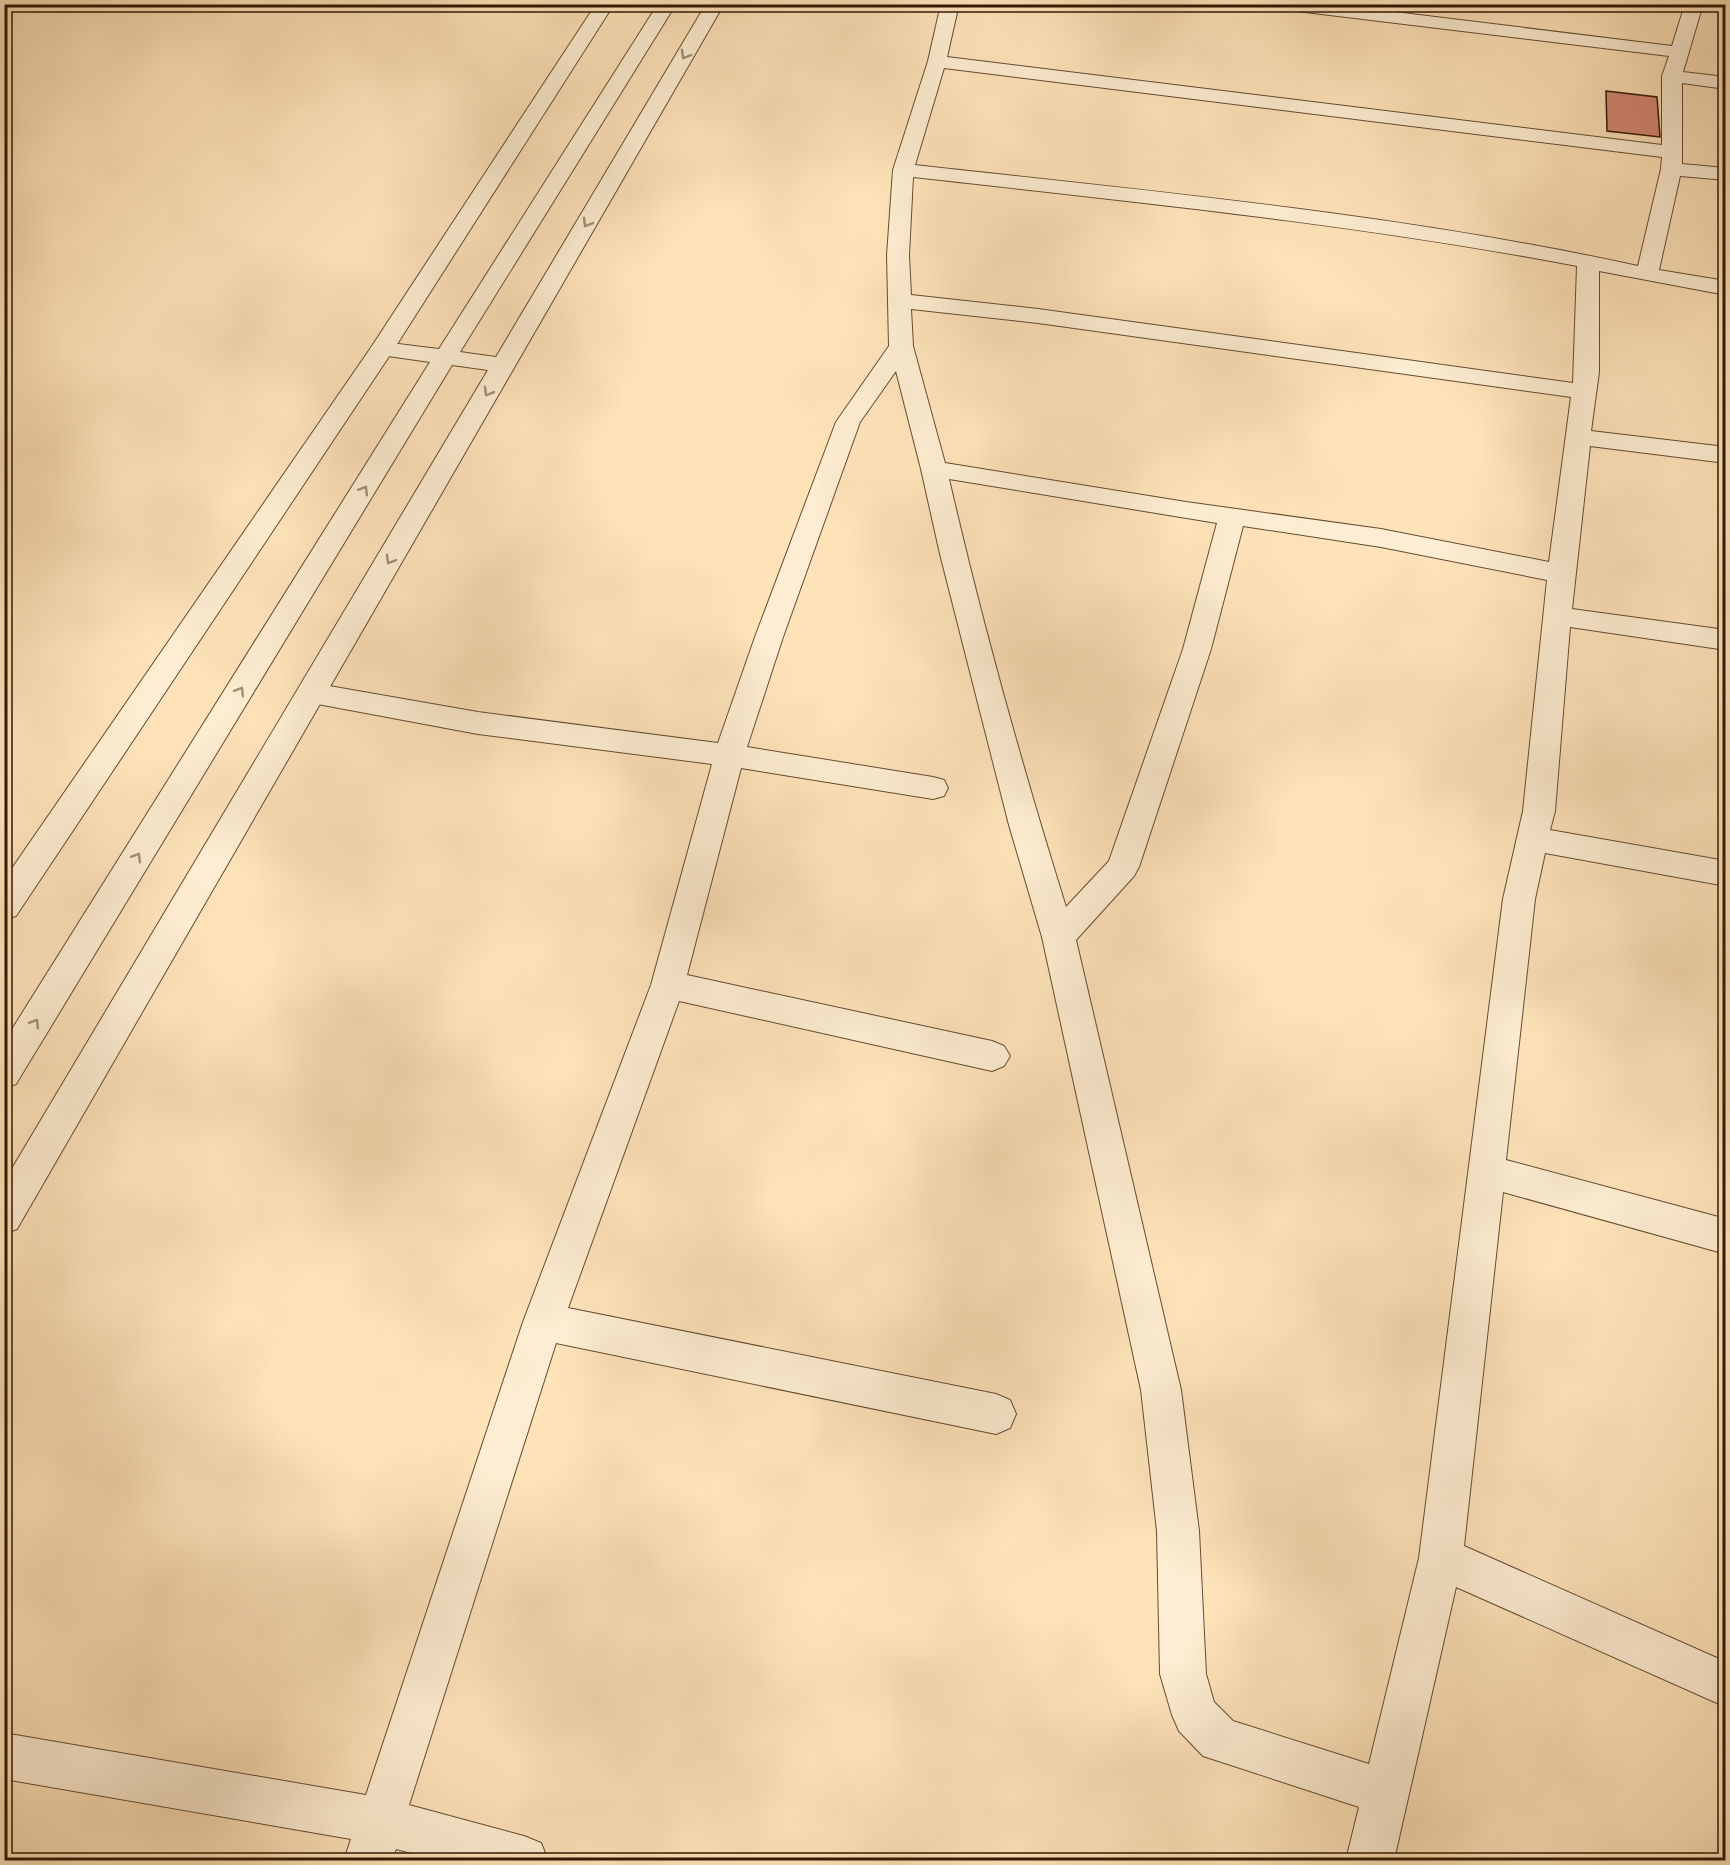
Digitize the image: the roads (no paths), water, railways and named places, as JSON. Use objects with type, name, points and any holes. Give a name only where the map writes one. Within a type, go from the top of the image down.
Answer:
[{"type":"street","points":[[4,907],[382,349],[605,4]]},
{"type":"street","points":[[4,1073],[427,354],[667,4]]},
{"type":"street","points":[[4,1217],[715,4]]},
{"type":"street","points":[[950,4],[937,61],[903,170],[898,255],[901,346],[1025,825],[1059,937],[1161,1390],[1178,1531],[1183,1674],[1195,1715],[1220,1740],[1384,1792]]},
{"type":"street","points":[[1280,4],[1675,64],[1725,83]]},
{"type":"street","points":[[1647,275],[1672,160],[1675,64],[1695,4]]},
{"type":"street","points":[[937,61],[1672,160],[1725,174]]},
{"type":"street","points":[[903,170],[1366,222],[1494,243],[1647,275],[1725,288]]},
{"type":"street","points":[[1370,1860],[1384,1792],[1441,1558],[1519,899],[1539,811],[1562,574],[1587,372],[1588,262]]},
{"type":"street","points":[[899,301],[1038,316],[1585,392]]},
{"type":"street","points":[[374,1841],[543,1322],[668,985],[729,755],[848,422],[901,346]]},
{"type":"street","points":[[382,349],[504,365]]},
{"type":"street","points":[[1579,436],[1725,455]]},
{"type":"street","points":[[934,469],[1232,517],[1381,538],[1562,574]]},
{"type":"street","points":[[1059,937],[1123,867],[1197,650],[1232,517]]},
{"type":"street","points":[[1558,616],[1725,640]]},
{"type":"street","points":[[312,693],[478,723],[729,755],[933,788]]},
{"type":"street","points":[[1532,839],[1725,874]]},
{"type":"street","points":[[668,985],[992,1056]]},
{"type":"street","points":[[1487,1171],[1725,1237]]},
{"type":"street","points":[[543,1322],[996,1414]]},
{"type":"street","points":[[1441,1558],[1725,1685]]},
{"type":"street","points":[[4,1755],[374,1841],[524,1860]]}]
